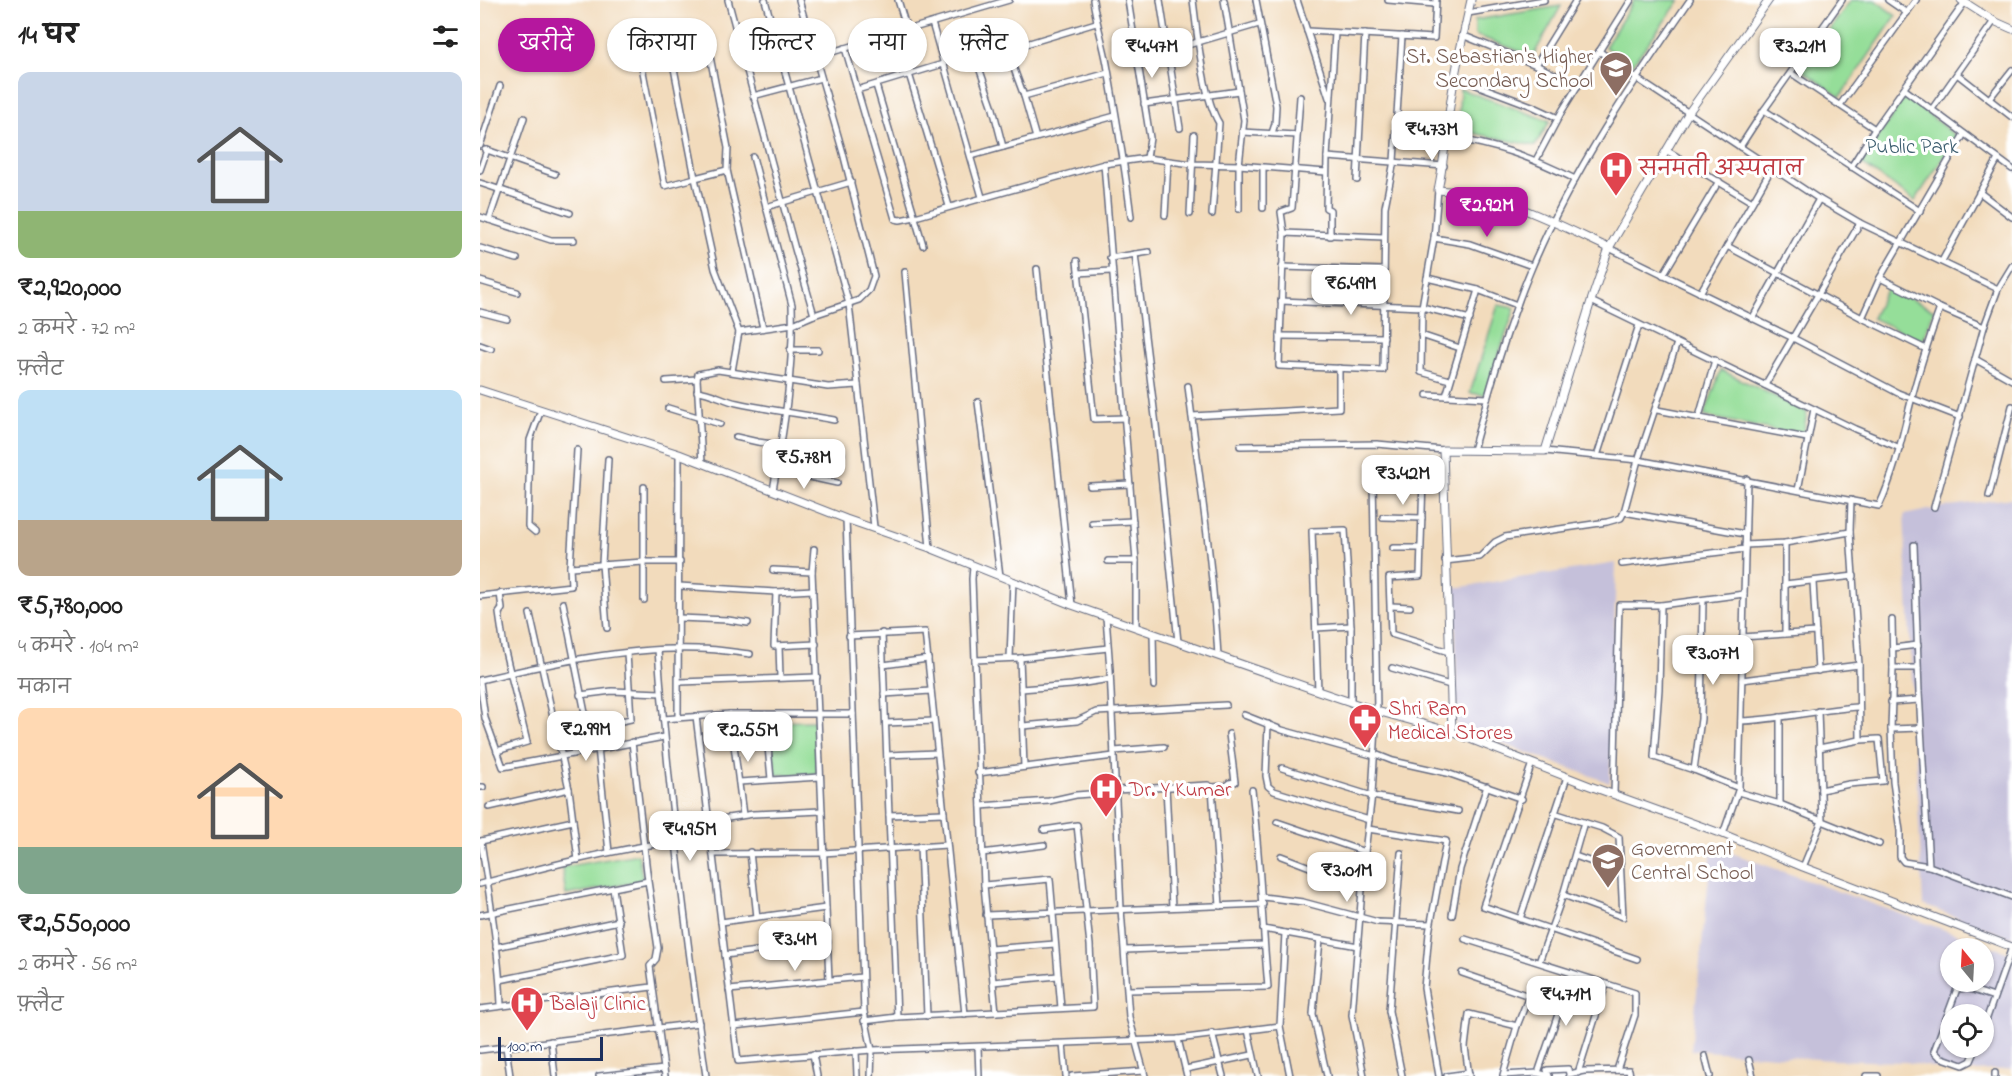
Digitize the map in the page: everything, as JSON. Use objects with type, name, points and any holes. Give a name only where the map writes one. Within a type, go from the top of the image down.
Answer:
[{"type":"street","points":[[728,0],[814,315]]},
{"type":"street","points":[[765,0],[849,304],[874,527]]},
{"type":"street","points":[[799,0],[804,18]]},
{"type":"street","points":[[898,0],[903,18]]},
{"type":"street","points":[[927,24],[1009,0]]},
{"type":"street","points":[[1093,0],[1125,162],[1131,216]]},
{"type":"street","points":[[1128,0],[1150,138],[1147,158]]},
{"type":"street","points":[[1160,0],[1180,128]]},
{"type":"street","points":[[1193,0],[1209,94],[1214,116],[1219,123],[1212,214]]},
{"type":"street","points":[[1224,0],[1244,120],[1239,165],[1239,209]]},
{"type":"street","points":[[1256,0],[1276,106],[1272,133]]},
{"type":"street","points":[[1297,0],[1330,102]]},
{"type":"street","points":[[1307,31],[1434,38],[1436,2],[1388,0]]},
{"type":"street","points":[[1450,380],[1421,372],[1422,307],[1434,238],[1438,190],[1444,166],[1455,77],[1471,0]]},
{"type":"street","points":[[1468,13],[1544,0]]},
{"type":"street","points":[[1536,65],[1576,0]]},
{"type":"street","points":[[1536,160],[1558,118],[1631,0]]},
{"type":"street","points":[[1473,450],[1517,305],[1553,222],[1575,179],[1636,78],[1690,0]]},
{"type":"street","points":[[1545,451],[1609,248],[1689,112],[1769,0]]},
{"type":"street","points":[[1740,147],[1842,0]]},
{"type":"street","points":[[1888,0],[1907,13]]},
{"type":"street","points":[[1840,105],[1916,0]]},
{"type":"street","points":[[1851,167],[1963,1],[1994,21],[2012,28]]},
{"type":"street","points":[[1932,109],[1994,21]]},
{"type":"street","points":[[932,23],[939,49]]},
{"type":"street","points":[[1029,43],[1096,23]]},
{"type":"street","points":[[1137,60],[1198,40],[1259,24]]},
{"type":"street","points":[[1330,236],[1330,210],[1326,208],[1326,172],[1335,33]]},
{"type":"street","points":[[1357,180],[1365,34]]},
{"type":"street","points":[[1462,35],[1536,65],[1578,86]]},
{"type":"street","points":[[1300,97],[1293,208],[1281,212],[1284,233],[1279,366],[1383,370],[1385,207],[1394,161],[1402,36]]},
{"type":"street","points":[[836,51],[848,47]]},
{"type":"street","points":[[845,48],[895,219],[915,217],[1104,164],[1147,158],[1192,164],[1239,165],[1326,172]]},
{"type":"street","points":[[1599,51],[1819,199],[1860,223],[1998,290]]},
{"type":"street","points":[[857,90],[939,65]]},
{"type":"street","points":[[1989,99],[2012,70]]},
{"type":"street","points":[[643,72],[665,186],[727,170]]},
{"type":"street","points":[[675,72],[715,270],[738,332],[732,371]]},
{"type":"street","points":[[713,72],[728,148],[727,170],[763,328]]},
{"type":"street","points":[[738,332],[793,324],[859,300],[869,290],[874,276],[820,72]]},
{"type":"street","points":[[945,72],[982,197]]},
{"type":"street","points":[[981,72],[1003,147]]},
{"type":"street","points":[[1015,72],[1036,138]]},
{"type":"street","points":[[1791,72],[1875,129]]},
{"type":"street","points":[[1024,96],[1108,73]]},
{"type":"street","points":[[909,74],[949,206]]},
{"type":"street","points":[[1957,74],[2012,117]]},
{"type":"street","points":[[1455,77],[1558,118]]},
{"type":"street","points":[[753,96],[822,78]]},
{"type":"street","points":[[876,85],[923,245]]},
{"type":"street","points":[[480,170],[482,148],[500,86]]},
{"type":"street","points":[[1904,89],[2012,169]]},
{"type":"street","points":[[1144,104],[1239,91]]},
{"type":"street","points":[[1764,110],[1920,211]]},
{"type":"street","points":[[971,156],[1115,116]]},
{"type":"street","points":[[489,220],[524,118]]},
{"type":"street","points":[[1242,132],[1297,135]]},
{"type":"street","points":[[1862,318],[1880,278],[1964,134]]},
{"type":"street","points":[[1190,214],[1194,135]]},
{"type":"street","points":[[1447,137],[1496,146],[1536,160],[1575,179]]},
{"type":"street","points":[[482,148],[555,174]]},
{"type":"street","points":[[1666,150],[1752,202]]},
{"type":"street","points":[[753,157],[792,305],[793,324],[788,381],[773,490]]},
{"type":"street","points":[[1327,157],[1444,166]]},
{"type":"street","points":[[1942,261],[1998,159]]},
{"type":"street","points":[[1165,215],[1168,161]]},
{"type":"street","points":[[1104,164],[1136,561],[1136,627]]},
{"type":"street","points":[[1263,168],[1263,208]]},
{"type":"street","points":[[1700,293],[1772,168]]},
{"type":"street","points":[[766,207],[850,182]]},
{"type":"street","points":[[1663,275],[1719,182]]},
{"type":"street","points":[[480,183],[570,213]]},
{"type":"street","points":[[1438,190],[1465,191],[1495,199],[1553,222],[1912,399],[1960,417]]},
{"type":"street","points":[[1979,192],[2012,217]]},
{"type":"street","points":[[1752,319],[1819,199]]},
{"type":"street","points":[[480,217],[551,240],[574,240]]},
{"type":"street","points":[[1765,385],[1860,223]]},
{"type":"street","points":[[1284,233],[1384,237]]},
{"type":"street","points":[[1434,238],[1470,244],[1533,266]]},
{"type":"street","points":[[1727,246],[1862,318],[1926,349]]},
{"type":"street","points":[[480,248],[517,259]]},
{"type":"street","points":[[1110,258],[1149,252]]},
{"type":"street","points":[[1135,254],[1156,425],[1178,642]]},
{"type":"street","points":[[1077,261],[1094,419],[1125,418]]},
{"type":"street","points":[[1934,507],[1984,327],[1998,290],[2012,266]]},
{"type":"street","points":[[1282,267],[1383,270]]},
{"type":"street","points":[[1036,269],[1072,605]]},
{"type":"street","points":[[1078,273],[1111,271]]},
{"type":"street","points":[[905,272],[930,548]]},
{"type":"street","points":[[1427,278],[1478,290],[1517,305]]},
{"type":"street","points":[[1880,278],[1984,327]]},
{"type":"street","points":[[480,281],[517,292]]},
{"type":"street","points":[[1446,396],[1478,290]]},
{"type":"street","points":[[1281,301],[1422,307],[1470,319]]},
{"type":"street","points":[[1591,301],[1900,448]]},
{"type":"street","points":[[1240,446],[1377,444],[1443,450],[1545,451],[1638,460],[1879,506],[1900,448],[1926,349],[1940,308]]},
{"type":"street","points":[[480,312],[507,319]]},
{"type":"street","points":[[1597,456],[1639,325]]},
{"type":"street","points":[[1422,335],[1460,348]]},
{"type":"street","points":[[1280,336],[1384,337]]},
{"type":"street","points":[[1445,561],[1480,557],[1495,542],[1505,537],[1619,519],[1624,512],[1638,460],[1657,410],[1677,343]]},
{"type":"street","points":[[480,345],[491,349]]},
{"type":"street","points":[[790,350],[819,350]]},
{"type":"street","points":[[1976,358],[2012,380]]},
{"type":"street","points":[[1699,417],[1715,360]]},
{"type":"street","points":[[1192,416],[1339,408],[1339,368]]},
{"type":"street","points":[[702,463],[698,417],[698,375],[718,370],[828,387],[858,385]]},
{"type":"street","points":[[666,381],[697,379]]},
{"type":"street","points":[[1188,386],[1214,587],[1218,656]]},
{"type":"street","points":[[480,390],[680,454],[846,519],[930,548],[1072,605],[1318,692],[1452,732],[1723,834],[2012,947],[1992,1004]]},
{"type":"street","points":[[697,391],[711,393],[734,402],[834,420]]},
{"type":"street","points":[[1427,395],[1487,398]]},
{"type":"street","points":[[978,402],[1000,576]]},
{"type":"street","points":[[1989,496],[2012,406]]},
{"type":"street","points":[[668,408],[720,424]]},
{"type":"street","points":[[1798,490],[1814,409]]},
{"type":"street","points":[[535,532],[528,526],[528,458],[530,440],[541,410]]},
{"type":"street","points":[[1657,410],[1808,438]]},
{"type":"street","points":[[736,437],[842,454]]},
{"type":"street","points":[[480,596],[571,586],[570,567],[577,450]]},
{"type":"street","points":[[1443,450],[1452,732]]},
{"type":"street","points":[[678,717],[680,454]]},
{"type":"street","points":[[607,628],[602,564],[608,459]]},
{"type":"street","points":[[777,470],[819,481],[837,483]]},
{"type":"street","points":[[1364,1076],[1352,1015],[1365,852],[1372,796],[1377,711],[1373,478]]},
{"type":"street","points":[[1443,479],[1423,479],[1420,576],[1389,578],[1391,634],[1449,652]]},
{"type":"street","points":[[1723,834],[1738,790],[1747,479]]},
{"type":"street","points":[[1090,486],[1130,484]]},
{"type":"street","points":[[644,487],[644,600]]},
{"type":"street","points":[[1851,501],[1850,532],[1859,664],[1860,740]]},
{"type":"street","points":[[1624,512],[1746,534]]},
{"type":"street","points":[[1383,517],[1422,518]]},
{"type":"street","points":[[846,519],[862,977],[864,1021],[872,1050],[871,1076]]},
{"type":"street","points":[[1092,523],[1133,521]]},
{"type":"street","points":[[1318,692],[1312,531],[1345,530],[1352,626],[1351,703]]},
{"type":"street","points":[[1622,564],[1785,543],[1850,532]]},
{"type":"street","points":[[1785,543],[1785,634]]},
{"type":"street","points":[[1914,545],[1919,700],[1929,866]]},
{"type":"street","points":[[1393,548],[1420,548]]},
{"type":"street","points":[[814,549],[812,572],[829,980]]},
{"type":"street","points":[[1108,561],[1136,561]]},
{"type":"street","points":[[570,567],[680,562]]},
{"type":"street","points":[[973,566],[982,853],[996,1012]]},
{"type":"street","points":[[773,570],[812,572]]},
{"type":"street","points":[[1785,584],[1854,576]]},
{"type":"street","points":[[1010,658],[1013,581]]},
{"type":"street","points":[[1813,582],[1818,670]]},
{"type":"street","points":[[680,586],[776,592],[813,590]]},
{"type":"street","points":[[776,592],[774,646],[816,644]]},
{"type":"street","points":[[497,751],[527,742],[504,647],[499,613],[502,609],[500,593]]},
{"type":"street","points":[[1614,794],[1619,605],[1661,605],[1744,594]]},
{"type":"street","points":[[1694,770],[1701,719],[1703,600]]},
{"type":"street","points":[[563,603],[588,728],[631,720],[627,653]]},
{"type":"street","points":[[1661,605],[1659,689],[1654,757],[1694,770],[1738,790],[1780,804],[1879,844]]},
{"type":"street","points":[[1391,606],[1410,607]]},
{"type":"street","points":[[530,614],[569,789],[578,860]]},
{"type":"street","points":[[1072,1076],[1145,1073],[1129,1017],[1120,909],[1106,616]]},
{"type":"street","points":[[680,618],[748,623]]},
{"type":"street","points":[[1892,620],[1891,729],[1894,800],[1900,831],[1900,857],[1904,862],[1929,866],[2012,897]]},
{"type":"street","points":[[1316,628],[1352,626]]},
{"type":"street","points":[[849,636],[925,632],[965,1014]]},
{"type":"street","points":[[1742,637],[1816,632]]},
{"type":"street","points":[[882,633],[897,1017]]},
{"type":"street","points":[[1153,633],[1154,686]]},
{"type":"street","points":[[1893,648],[1918,645]]},
{"type":"street","points":[[779,646],[780,677]]},
{"type":"street","points":[[975,660],[1020,658],[1108,648]]},
{"type":"street","points":[[664,736],[503,767],[485,718],[480,681],[542,666],[627,653],[700,649],[750,654]]},
{"type":"street","points":[[658,650],[664,736],[706,1076]]},
{"type":"street","points":[[1020,658],[1024,767]]},
{"type":"street","points":[[884,665],[928,659]]},
{"type":"street","points":[[1742,680],[1859,664]]},
{"type":"street","points":[[1392,668],[1450,685]]},
{"type":"street","points":[[1893,668],[1918,668]]},
{"type":"street","points":[[680,682],[817,677]]},
{"type":"street","points":[[1022,689],[1110,679]]},
{"type":"street","points":[[884,694],[931,691]]},
{"type":"street","points":[[580,695],[612,692],[661,693]]},
{"type":"street","points":[[1891,702],[1919,700]]},
{"type":"street","points":[[1023,726],[1077,721],[1092,713],[1226,705]]},
{"type":"street","points":[[1741,721],[1859,707]]},
{"type":"street","points":[[1803,867],[1822,821],[1818,711]]},
{"type":"street","points":[[663,719],[730,714],[853,714]]},
{"type":"street","points":[[730,714],[743,815]]},
{"type":"street","points":[[765,714],[771,779]]},
{"type":"street","points":[[696,716],[738,1061],[872,1050],[1178,1039],[1280,1026]]},
{"type":"street","points":[[1244,716],[1354,752],[1437,770],[1522,799]]},
{"type":"street","points":[[1780,717],[1780,804]]},
{"type":"street","points":[[886,723],[934,721]]},
{"type":"street","points":[[610,724],[615,745]]},
{"type":"street","points":[[1268,724],[1266,776],[1268,786],[1274,791],[1369,820]]},
{"type":"street","points":[[1891,729],[1921,728]]},
{"type":"street","points":[[981,806],[1049,801],[1076,795],[1116,791],[1208,785],[1228,786],[1229,783],[1235,782],[1229,734]]},
{"type":"street","points":[[1820,748],[1860,740],[1879,739],[1883,780],[1821,790]]},
{"type":"street","points":[[632,742],[643,846],[658,948],[656,959],[650,966],[665,1076]]},
{"type":"street","points":[[978,773],[1164,747]]},
{"type":"street","points":[[598,748],[609,852]]},
{"type":"street","points":[[887,754],[937,753]]},
{"type":"street","points":[[1532,763],[1522,799],[1483,906],[1637,959]]},
{"type":"street","points":[[1282,768],[1372,796],[1458,811]]},
{"type":"street","points":[[739,782],[820,777]]},
{"type":"street","points":[[1520,919],[1567,777]]},
{"type":"street","points":[[1452,915],[1462,862],[1487,786]]},
{"type":"street","points":[[1166,787],[1172,908]]},
{"type":"street","points":[[1212,787],[1220,906]]},
{"type":"street","points":[[489,807],[569,789]]},
{"type":"street","points":[[1128,990],[1268,987],[1263,901],[1252,790]]},
{"type":"street","points":[[709,821],[743,815],[822,811]]},
{"type":"street","points":[[890,815],[944,813]]},
{"type":"street","points":[[1554,813],[1602,828],[1619,837],[1623,917],[1563,895]]},
{"type":"street","points":[[501,1005],[496,946],[481,841],[573,821]]},
{"type":"street","points":[[1277,822],[1365,852]]},
{"type":"street","points":[[1539,962],[1563,895],[1584,822]]},
{"type":"street","points":[[864,1021],[897,1017],[1093,1007],[1090,945],[1077,825],[1044,830]]},
{"type":"street","points":[[1368,829],[1446,841],[1430,924],[1424,988],[1439,1076]]},
{"type":"street","points":[[480,884],[536,868],[609,852],[676,841]]},
{"type":"street","points":[[713,854],[823,853],[947,844]]},
{"type":"street","points":[[982,853],[1044,844]]},
{"type":"street","points":[[920,846],[927,1016]]},
{"type":"street","points":[[750,852],[757,917]]},
{"type":"street","points":[[1401,853],[1389,1011],[1402,1076]]},
{"type":"street","points":[[1281,856],[1362,887]]},
{"type":"street","points":[[1575,856],[1620,872]]},
{"type":"street","points":[[984,885],[1050,879],[1061,1008]]},
{"type":"street","points":[[480,915],[648,881]]},
{"type":"street","points":[[500,980],[623,955],[613,888]]},
{"type":"street","points":[[986,915],[1220,906],[1263,901],[1304,902],[1378,922],[1430,924]]},
{"type":"street","points":[[721,921],[826,908]]},
{"type":"street","points":[[496,946],[619,921]]},
{"type":"street","points":[[1263,929],[1358,946]]},
{"type":"street","points":[[1285,933],[1280,1026],[1290,1076]]},
{"type":"street","points":[[1465,939],[1635,993],[1635,1015],[1617,1070]]},
{"type":"street","points":[[1320,940],[1313,1014],[1327,1076]]},
{"type":"street","points":[[725,955],[828,942]]},
{"type":"street","points":[[990,949],[1055,944]]},
{"type":"street","points":[[1125,950],[1264,945]]},
{"type":"street","points":[[1462,973],[1561,1007]]},
{"type":"street","points":[[1538,1073],[1572,973]]},
{"type":"street","points":[[993,982],[1058,976]]},
{"type":"street","points":[[729,990],[862,977]]},
{"type":"street","points":[[1582,1073],[1606,984]]},
{"type":"street","points":[[480,1009],[652,987]]},
{"type":"street","points":[[1951,1004],[1957,989],[1966,988],[1994,997]]},
{"type":"street","points":[[1529,996],[1517,1026],[1503,1075],[1538,1073],[1549,1076]]},
{"type":"street","points":[[734,1026],[864,1012]]},
{"type":"street","points":[[1448,1076],[1469,1074],[1465,1047],[1470,1014],[1517,1026]]},
{"type":"street","points":[[480,1050],[699,1023]]},
{"type":"street","points":[[1248,1030],[1258,1076]]},
{"type":"street","points":[[1212,1033],[1223,1076]]},
{"type":"street","points":[[1940,1035],[1934,1051],[1940,1057]]},
{"type":"street","points":[[1178,1039],[1186,1073],[1252,1055]]},
{"type":"street","points":[[552,1041],[555,1076]]},
{"type":"street","points":[[1063,1044],[1066,1076]]},
{"type":"street","points":[[506,1047],[510,1076]]},
{"type":"street","points":[[978,1047],[979,1076]]},
{"type":"street","points":[[856,1051],[857,1076]]},
{"type":"street","points":[[813,1054],[817,1076]]},
{"type":"street","points":[[1705,1056],[1710,1076]]},
{"type":"street","points":[[1943,1058],[1963,1065],[1972,1058]]},
{"type":"street","points":[[1749,1060],[1753,1076]]},
{"type":"street","points":[[599,1076],[664,1069]]},
{"type":"street","points":[[1549,1076],[1547,1070],[1568,1070],[1569,1074],[1629,1070],[1630,1076]]},
{"type":"street","points":[[1866,1076],[1878,1076]]},
{"type":"shaded area","points":[[2012,498],[2012,938],[1923,905],[1904,515],[1942,507]]},
{"type":"shaded area","points":[[1616,563],[1610,783],[1457,727],[1455,588]]},
{"type":"shaded area","points":[[1712,846],[1968,938],[1940,938],[1940,992],[1994,992],[1994,948],[2012,954],[2012,1069],[1957,1072],[1906,1062],[1831,1060],[1691,1050]]},
{"type":"green space","points":[[1634,0],[1680,0],[1632,65],[1605,47]]},
{"type":"green space","name":"Public Park","points":[[1851,0],[1875,0],[1896,16],[1840,97],[1801,69]]},
{"type":"green space","points":[[1561,6],[1533,56],[1475,35],[1475,20]]},
{"type":"green space","points":[[1460,89],[1550,121],[1535,146],[1458,130]]},
{"type":"green space","name":"Public Park","points":[[1905,96],[1957,137],[1915,201],[1861,163]]},
{"type":"green space","points":[[1887,288],[1934,310],[1923,341],[1872,318]]},
{"type":"green space","points":[[1498,305],[1515,308],[1485,395],[1470,393]]},
{"type":"green space","points":[[1721,370],[1807,412],[1803,436],[1704,416]]},
{"type":"green space","points":[[814,721],[817,774],[776,775],[770,722]]},
{"type":"green space","points":[[638,854],[643,881],[566,895],[562,867]]},
{"type":"place","name":"St. Sebastian's Higher Secondary School","points":[[1616,97]]},
{"type":"place","name":"सनमती अस्पताल","points":[[1616,197]]},
{"type":"place","name":"Shri Ram Medical Stores","points":[[1365,749]]},
{"type":"place","name":"Dr. Y Kumar","points":[[1106,818]]},
{"type":"place","name":"Government Central School","points":[[1608,889]]},
{"type":"place","name":"Balaji Clinic","points":[[527,1032]]}]
